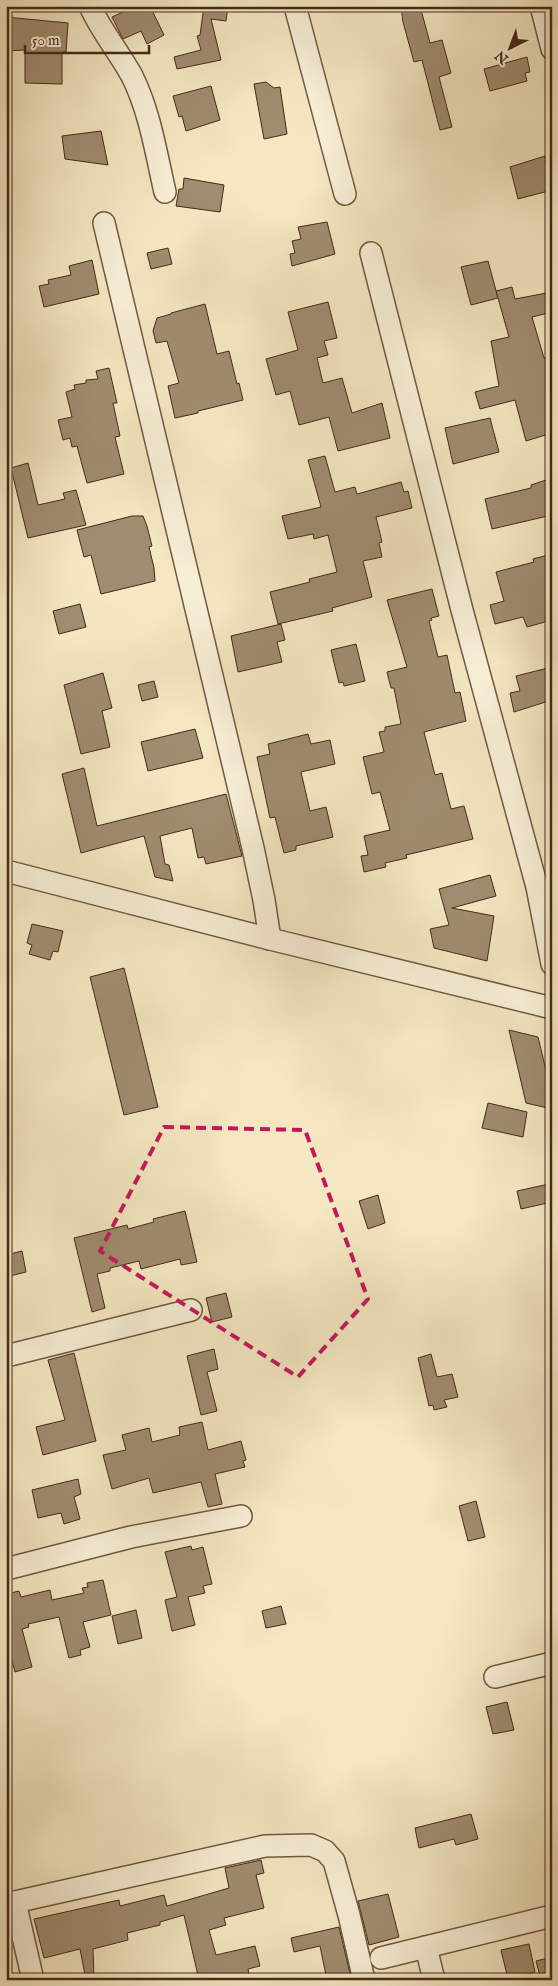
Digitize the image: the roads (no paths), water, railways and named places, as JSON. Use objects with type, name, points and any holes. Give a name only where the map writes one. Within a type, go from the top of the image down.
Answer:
[{"type":"street","points":[[90,6],[103,31],[124,63],[146,110],[165,192]]},
{"type":"street","points":[[295,6],[346,194]]},
{"type":"street","points":[[541,6],[552,49]]},
{"type":"street","points":[[104,223],[253,848],[270,939]]},
{"type":"street","points":[[371,253],[462,610],[537,887],[552,964]]},
{"type":"street","points":[[6,871],[270,939],[552,1008]]},
{"type":"street","points":[[6,1356],[191,1310]]},
{"type":"street","points":[[6,1569],[131,1538],[241,1516]]},
{"type":"street","points":[[495,1677],[552,1663]]},
{"type":"street","points":[[33,1980],[11,1903],[265,1846],[311,1845],[326,1851],[334,1861],[364,1980]]},
{"type":"street","points":[[381,1958],[552,1916]]},
{"type":"street","points":[[426,1947],[434,1980]]}]
